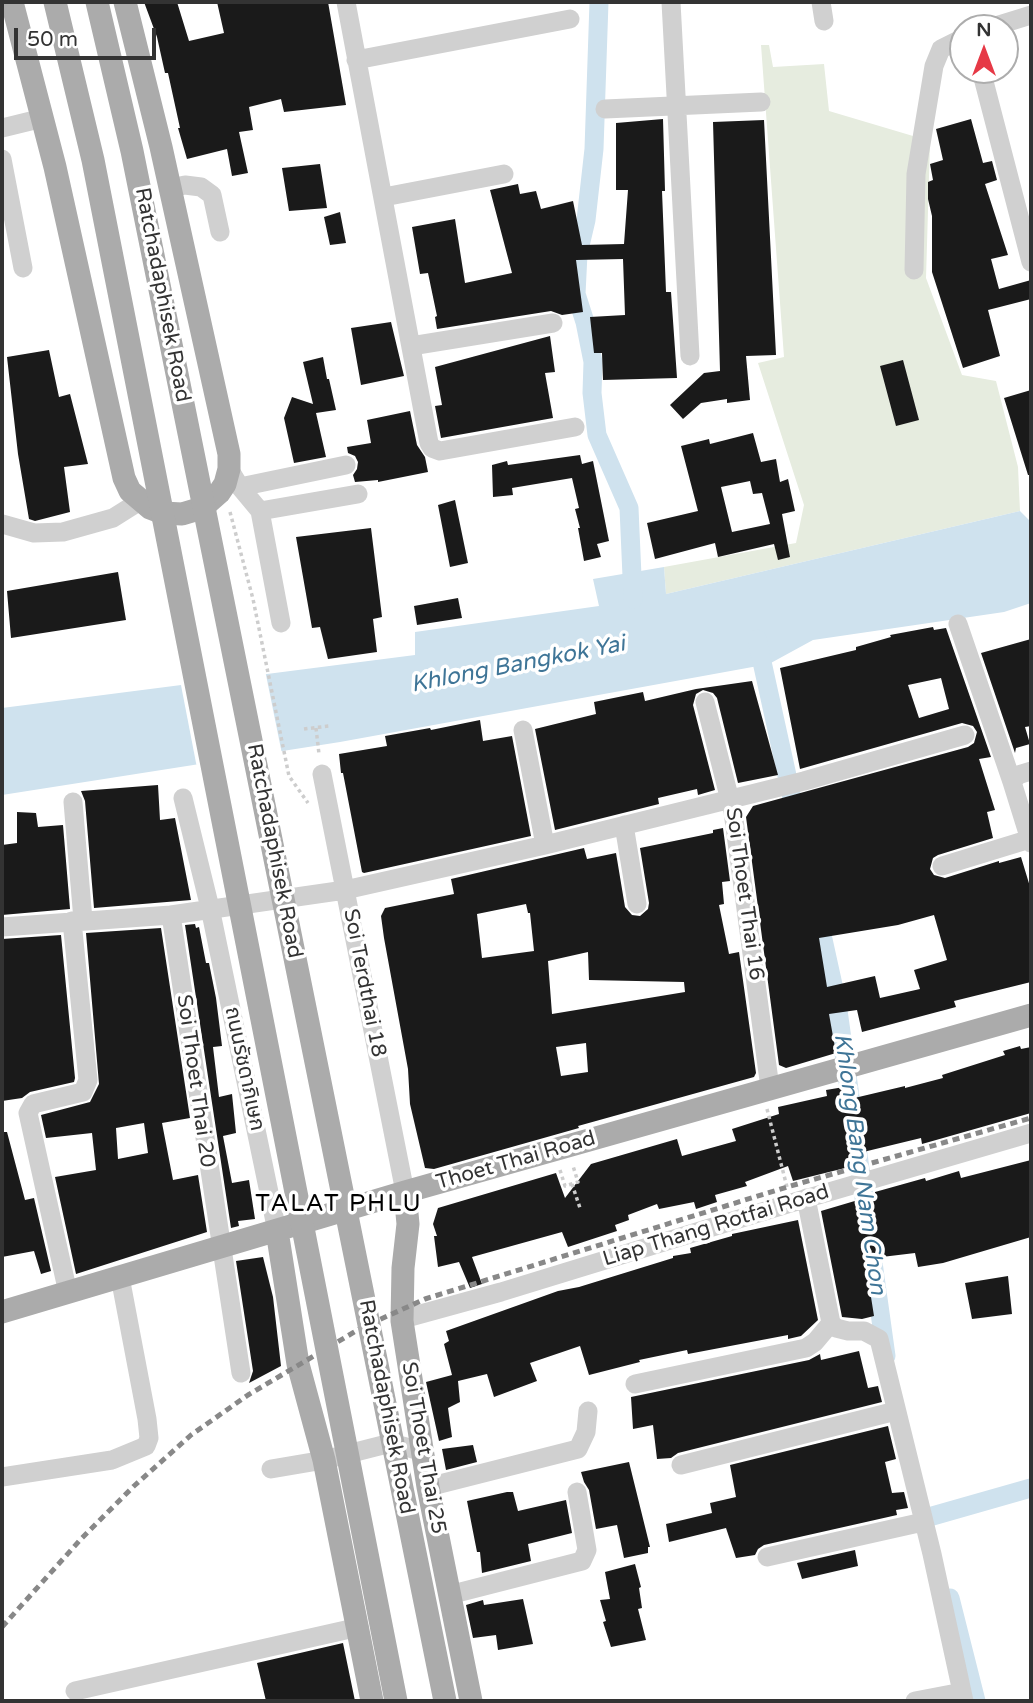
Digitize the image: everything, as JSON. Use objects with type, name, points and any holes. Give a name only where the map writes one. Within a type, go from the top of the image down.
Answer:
[{"type":"main road","points":[[12,2],[43,118],[124,478],[130,491],[140,501],[163,513],[182,514],[202,508],[231,481],[226,435],[170,188],[124,2]]},
{"type":"main road","name":"Ratchadaphisek Road","points":[[55,2],[93,160],[396,1701]]},
{"type":"main road","name":"Ratchadaphisek Road","points":[[97,2],[135,164],[445,1701]]},
{"type":"main road","name":"Thoet Thai Road","points":[[2,1312],[405,1192],[1031,1015]]},
{"type":"main road","name":"Soi Thoet Thai 25","points":[[405,1192],[408,1224],[403,1268],[402,1321],[428,1487],[471,1701]]},
{"type":"main road","points":[[277,1231],[298,1364],[324,1460],[372,1701]]},
{"type":"street","points":[[346,2],[429,443],[432,448],[440,451],[575,427]]},
{"type":"street","points":[[671,2],[690,356]]},
{"type":"street","points":[[356,60],[570,19]]},
{"type":"street","points":[[914,270],[916,174],[934,66],[941,49],[949,45]]},
{"type":"street","points":[[985,84],[1031,262]]},
{"type":"street","points":[[605,109],[761,103]]},
{"type":"street","points":[[2,128],[43,118]]},
{"type":"street","points":[[2,159],[23,268]]},
{"type":"street","points":[[384,197],[505,174]]},
{"type":"street","points":[[170,188],[185,185],[201,187],[212,195],[220,232]]},
{"type":"street","points":[[411,346],[553,323]]},
{"type":"street","points":[[231,481],[346,465]]},
{"type":"street","points":[[231,481],[260,512],[281,623]]},
{"type":"street","points":[[260,512],[358,494]]},
{"type":"street","points":[[2,524],[34,533],[62,532],[113,518],[140,501]]},
{"type":"street","points":[[942,866],[1030,836],[958,624]]},
{"type":"street","name":"Soi Thoet Thai 16","points":[[705,702],[730,799],[766,1089]]},
{"type":"street","points":[[523,730],[545,845]]},
{"type":"street","points":[[2,927],[170,915],[345,890],[545,845],[804,781],[965,735]]},
{"type":"street","points":[[1012,782],[1018,775],[1031,771]]},
{"type":"street","name":"Soi Terdthai 18","points":[[322,774],[405,1192]]},
{"type":"street","name":"ถนนรัชดาภิเษก","points":[[183,798],[210,908],[277,1231]]},
{"type":"street","points":[[68,1293],[28,1113],[33,1104],[83,1092],[88,1080],[77,921],[73,802]]},
{"type":"street","points":[[624,825],[636,904]]},
{"type":"street","name":"Soi Thoet Thai 20","points":[[170,915],[241,1373]]},
{"type":"street","name":"Liap Thang Rotfai Road","points":[[402,1321],[799,1200],[1031,1133]]},
{"type":"street","points":[[799,1200],[831,1323],[836,1328],[864,1331],[879,1339],[923,1522],[963,1697],[915,1701]]},
{"type":"street","points":[[2,1477],[112,1460],[146,1446],[149,1438],[120,1278]]},
{"type":"street","points":[[635,1384],[806,1348],[822,1335],[831,1323]]},
{"type":"street","points":[[428,1487],[578,1449],[586,1432],[588,1411]]},
{"type":"street","points":[[681,1465],[896,1411]]},
{"type":"street","points":[[271,1469],[324,1460],[383,1445],[403,1446],[422,1452]]},
{"type":"street","points":[[449,1595],[582,1561],[587,1550],[576,1492]]},
{"type":"street","points":[[767,1557],[923,1522]]},
{"type":"street","points":[[75,1691],[359,1627]]},
{"type":"path","points":[[231,481],[289,776],[309,805]]},
{"type":"path","points":[[304,729],[329,726]]},
{"type":"path","points":[[316,728],[319,754]]},
{"type":"path","points":[[766,1089],[799,1200]]},
{"type":"path","points":[[558,1164],[565,1186],[572,1184],[578,1182],[571,1160]]},
{"type":"path","points":[[572,1184],[580,1208]]},
{"type":"shaded area","points":[[761,45],[769,45],[773,67],[824,64],[829,111],[930,143],[926,278],[962,375],[996,381],[1018,467],[1020,511],[666,594],[664,567],[796,543],[804,505],[758,363],[784,357]]},
{"type":"water","name":"Khlong Bangkok Yai","points":[[1020,511],[1031,522],[1031,603],[1004,612],[813,640],[769,664],[340,742],[2,795],[2,708],[415,655],[415,632],[599,606],[593,579],[664,567],[666,594]]},
{"type":"pier","points":[[265,670],[282,754],[197,768],[180,680]]},
{"type":"building","points":[[144,2],[177,2],[189,41],[224,33],[217,2],[328,2],[346,105],[284,112],[281,99],[249,107],[253,130],[239,132],[248,173],[232,176],[227,149],[187,159],[178,128],[168,73],[165,73],[157,37]]},
{"type":"building","points":[[663,119],[665,191],[662,191],[666,292],[671,292],[677,378],[603,380],[602,353],[594,353],[590,317],[625,315],[623,259],[576,260],[583,312],[562,315],[551,311],[437,329],[428,273],[420,274],[412,227],[455,219],[465,283],[512,273],[490,190],[518,184],[520,194],[536,191],[541,209],[573,201],[582,245],[624,244],[628,190],[616,190],[616,123]]},
{"type":"building","points":[[971,119],[983,163],[992,161],[997,180],[985,184],[1008,255],[991,259],[999,289],[1031,280],[1031,299],[988,310],[1000,356],[963,368],[932,272],[932,216],[928,182],[933,180],[930,164],[943,160],[936,129]]},
{"type":"building","points":[[764,120],[776,355],[746,356],[750,400],[727,403],[727,399],[701,403],[683,419],[670,405],[704,373],[720,371],[713,122]]},
{"type":"building","points":[[320,164],[327,208],[289,211],[282,168]]},
{"type":"building","points":[[340,212],[346,243],[330,245],[324,217]]},
{"type":"building","points":[[391,322],[404,376],[361,385],[351,328]]},
{"type":"building","points":[[550,336],[555,372],[545,373],[553,418],[441,438],[435,406],[442,405],[435,367]]},
{"type":"building","points":[[49,350],[59,397],[70,394],[88,464],[64,467],[70,512],[35,521],[29,519],[18,454],[7,357]]},
{"type":"building","points":[[323,357],[336,410],[316,413],[326,457],[294,463],[284,418],[292,397],[313,404],[303,362]]},
{"type":"building","points":[[903,360],[919,420],[896,426],[880,366]]},
{"type":"building","points":[[1031,390],[1031,475],[1028,475],[1004,398]]},
{"type":"building","points":[[410,411],[417,445],[425,457],[428,472],[378,482],[355,482],[353,475],[358,462],[355,456],[348,453],[347,447],[371,443],[367,420]]},
{"type":"building","points":[[753,433],[761,462],[776,459],[780,482],[788,479],[795,511],[782,514],[790,557],[778,560],[774,544],[718,557],[715,543],[655,559],[647,523],[698,511],[681,446],[709,439],[710,444]],"holes":[[[750,481],[753,494],[762,493],[770,524],[732,532],[721,487]]]},
{"type":"building","points":[[580,455],[582,464],[593,461],[609,541],[597,544],[601,557],[584,561],[575,509],[579,508],[572,478],[512,488],[513,495],[493,497],[492,465],[507,461],[508,465]]},
{"type":"building","points":[[455,500],[468,563],[450,567],[438,505]]},
{"type":"building","points":[[371,528],[382,617],[373,619],[377,652],[328,659],[320,627],[312,628],[296,537]]},
{"type":"building","points":[[118,572],[126,620],[11,638],[7,591]]},
{"type":"building","points":[[458,598],[462,618],[417,625],[414,606]]},
{"type":"building","points":[[933,627],[934,630],[946,628],[991,757],[979,759],[995,810],[987,812],[993,838],[938,855],[933,858],[930,869],[934,875],[945,878],[1021,857],[1031,890],[1031,982],[954,1001],[956,1007],[862,1032],[857,1010],[829,1014],[836,1053],[786,1068],[779,1065],[746,817],[753,806],[968,747],[974,743],[977,732],[973,726],[962,723],[800,769],[780,668],[856,650],[856,647],[891,637],[890,635]],"holes":[[[941,678],[949,709],[919,718],[908,685]],[[934,915],[947,960],[914,970],[920,989],[880,998],[875,976],[827,987],[819,938],[898,925]]]},
{"type":"building","points":[[1031,639],[1031,726],[1025,727],[1030,744],[1016,748],[1015,753],[981,653]]},
{"type":"building","points":[[752,681],[778,775],[738,783],[717,698],[713,693],[703,690],[696,694],[693,705],[715,790],[698,795],[697,789],[658,798],[659,804],[555,830],[535,729],[596,714],[594,702],[643,692],[645,701],[696,689]]},
{"type":"building","points":[[480,720],[483,741],[512,736],[531,836],[362,872],[339,754],[387,746],[385,736]]},
{"type":"building","points":[[158,785],[160,820],[175,818],[191,900],[94,908],[85,801],[81,791]]},
{"type":"building","points":[[17,812],[36,813],[38,827],[63,825],[70,909],[2,915],[2,845],[17,843]]},
{"type":"building","points":[[723,828],[730,881],[722,882],[724,904],[719,905],[729,954],[739,952],[756,1073],[754,1077],[434,1169],[425,1168],[410,1104],[408,1069],[384,938],[381,916],[385,908],[454,894],[451,879],[584,848],[587,859],[616,853],[625,907],[632,915],[640,916],[648,909],[649,903],[640,848],[713,833],[713,830]],"holes":[[[526,904],[530,913],[534,951],[482,958],[477,914]],[[588,952],[589,980],[684,982],[685,992],[552,1014],[548,961]],[[586,1043],[588,1072],[561,1076],[556,1047]]]},
{"type":"building","points":[[195,924],[196,928],[199,927],[216,998],[222,1046],[213,1047],[219,1097],[232,1094],[236,1133],[223,1136],[232,1183],[249,1180],[255,1219],[238,1221],[239,1226],[231,1228],[185,925]]},
{"type":"building","points":[[161,928],[190,1118],[162,1123],[173,1180],[198,1175],[207,1232],[76,1274],[55,1177],[96,1170],[92,1133],[46,1138],[41,1115],[90,1102],[99,1084],[86,933]],"holes":[[[144,1123],[148,1153],[118,1159],[116,1128]]]},
{"type":"building","points":[[61,935],[74,1082],[30,1092],[22,1098],[2,1101],[2,939]]},
{"type":"building","points":[[1020,1046],[1021,1049],[1031,1047],[1031,1113],[922,1144],[921,1138],[855,1154],[857,1165],[793,1181],[788,1166],[745,1182],[747,1186],[715,1195],[717,1202],[696,1209],[694,1202],[659,1209],[657,1204],[628,1215],[629,1220],[615,1225],[617,1231],[568,1247],[562,1232],[472,1257],[482,1284],[470,1288],[459,1262],[438,1267],[434,1236],[437,1236],[433,1224],[438,1208],[556,1173],[565,1198],[591,1164],[677,1139],[682,1156],[736,1141],[732,1129],[779,1114],[778,1107],[827,1096],[826,1090],[844,1087],[846,1100],[905,1088],[943,1078],[942,1075],[1005,1055],[1003,1051]]},
{"type":"building","points":[[2,1132],[7,1132],[25,1200],[34,1198],[51,1271],[41,1274],[34,1251],[2,1257]]},
{"type":"building","points":[[1031,1160],[1031,1237],[943,1263],[918,1267],[915,1253],[865,1259],[874,1316],[862,1319],[842,1317],[821,1211],[925,1178],[926,1181],[959,1171],[961,1178]]},
{"type":"building","points":[[798,1220],[818,1320],[801,1336],[788,1339],[788,1335],[688,1354],[687,1350],[639,1360],[640,1362],[589,1375],[580,1346],[530,1363],[537,1381],[494,1397],[487,1374],[458,1381],[460,1402],[448,1408],[452,1437],[439,1441],[426,1382],[452,1375],[444,1344],[449,1341],[446,1331],[558,1291],[691,1253],[690,1248],[732,1234]]},
{"type":"building","points":[[263,1257],[273,1297],[281,1366],[249,1383],[253,1371],[236,1261]]},
{"type":"building","points":[[1008,1276],[1012,1314],[972,1319],[965,1283]]},
{"type":"building","points":[[859,1351],[868,1388],[878,1386],[882,1402],[678,1453],[671,1458],[657,1459],[653,1425],[633,1429],[631,1397],[809,1360],[820,1354],[821,1360]]},
{"type":"building","points":[[888,1426],[896,1459],[885,1462],[892,1493],[904,1492],[908,1508],[896,1510],[897,1515],[764,1545],[755,1555],[736,1558],[726,1528],[669,1542],[666,1524],[712,1513],[710,1503],[736,1497],[730,1465]]},
{"type":"building","points":[[473,1445],[477,1462],[446,1470],[442,1449]]},
{"type":"building","points":[[629,1462],[650,1547],[648,1553],[624,1558],[617,1525],[596,1529],[589,1490],[581,1472]]},
{"type":"building","points":[[513,1492],[518,1511],[566,1500],[572,1533],[528,1544],[531,1561],[482,1573],[480,1552],[477,1552],[467,1501]]},
{"type":"building","points":[[855,1550],[858,1566],[802,1579],[797,1563]]},
{"type":"building","points":[[635,1564],[641,1587],[642,1608],[638,1609],[646,1640],[611,1647],[600,1600],[610,1599],[605,1572]]},
{"type":"building","points":[[523,1599],[533,1644],[498,1650],[496,1635],[473,1638],[466,1605],[483,1600],[484,1605]]},
{"type":"building","points":[[343,1643],[355,1701],[266,1701],[257,1663]]},
{"type":"waterway","points":[[599,2],[594,149],[586,220],[578,254],[576,294],[593,362],[592,393],[597,435],[629,508],[633,599]]},
{"type":"waterway","name":"Khlong Bang Nam Chon","points":[[757,639],[797,821]]},
{"type":"waterway","name":"Khlong Bang Nam Chon","points":[[817,912],[837,1003],[886,1356]]},
{"type":"waterway","points":[[929,1517],[1031,1488]]},
{"type":"waterway","name":"Khlong Bang Nam Chon","points":[[950,1598],[976,1701]]},
{"type":"railway","points":[[2,1627],[81,1539],[134,1486],[191,1435],[248,1395],[361,1328],[425,1299],[787,1187],[1031,1118]]},
{"type":"district","name":"TALAT PHLU","points":[[339,1205]]}]
